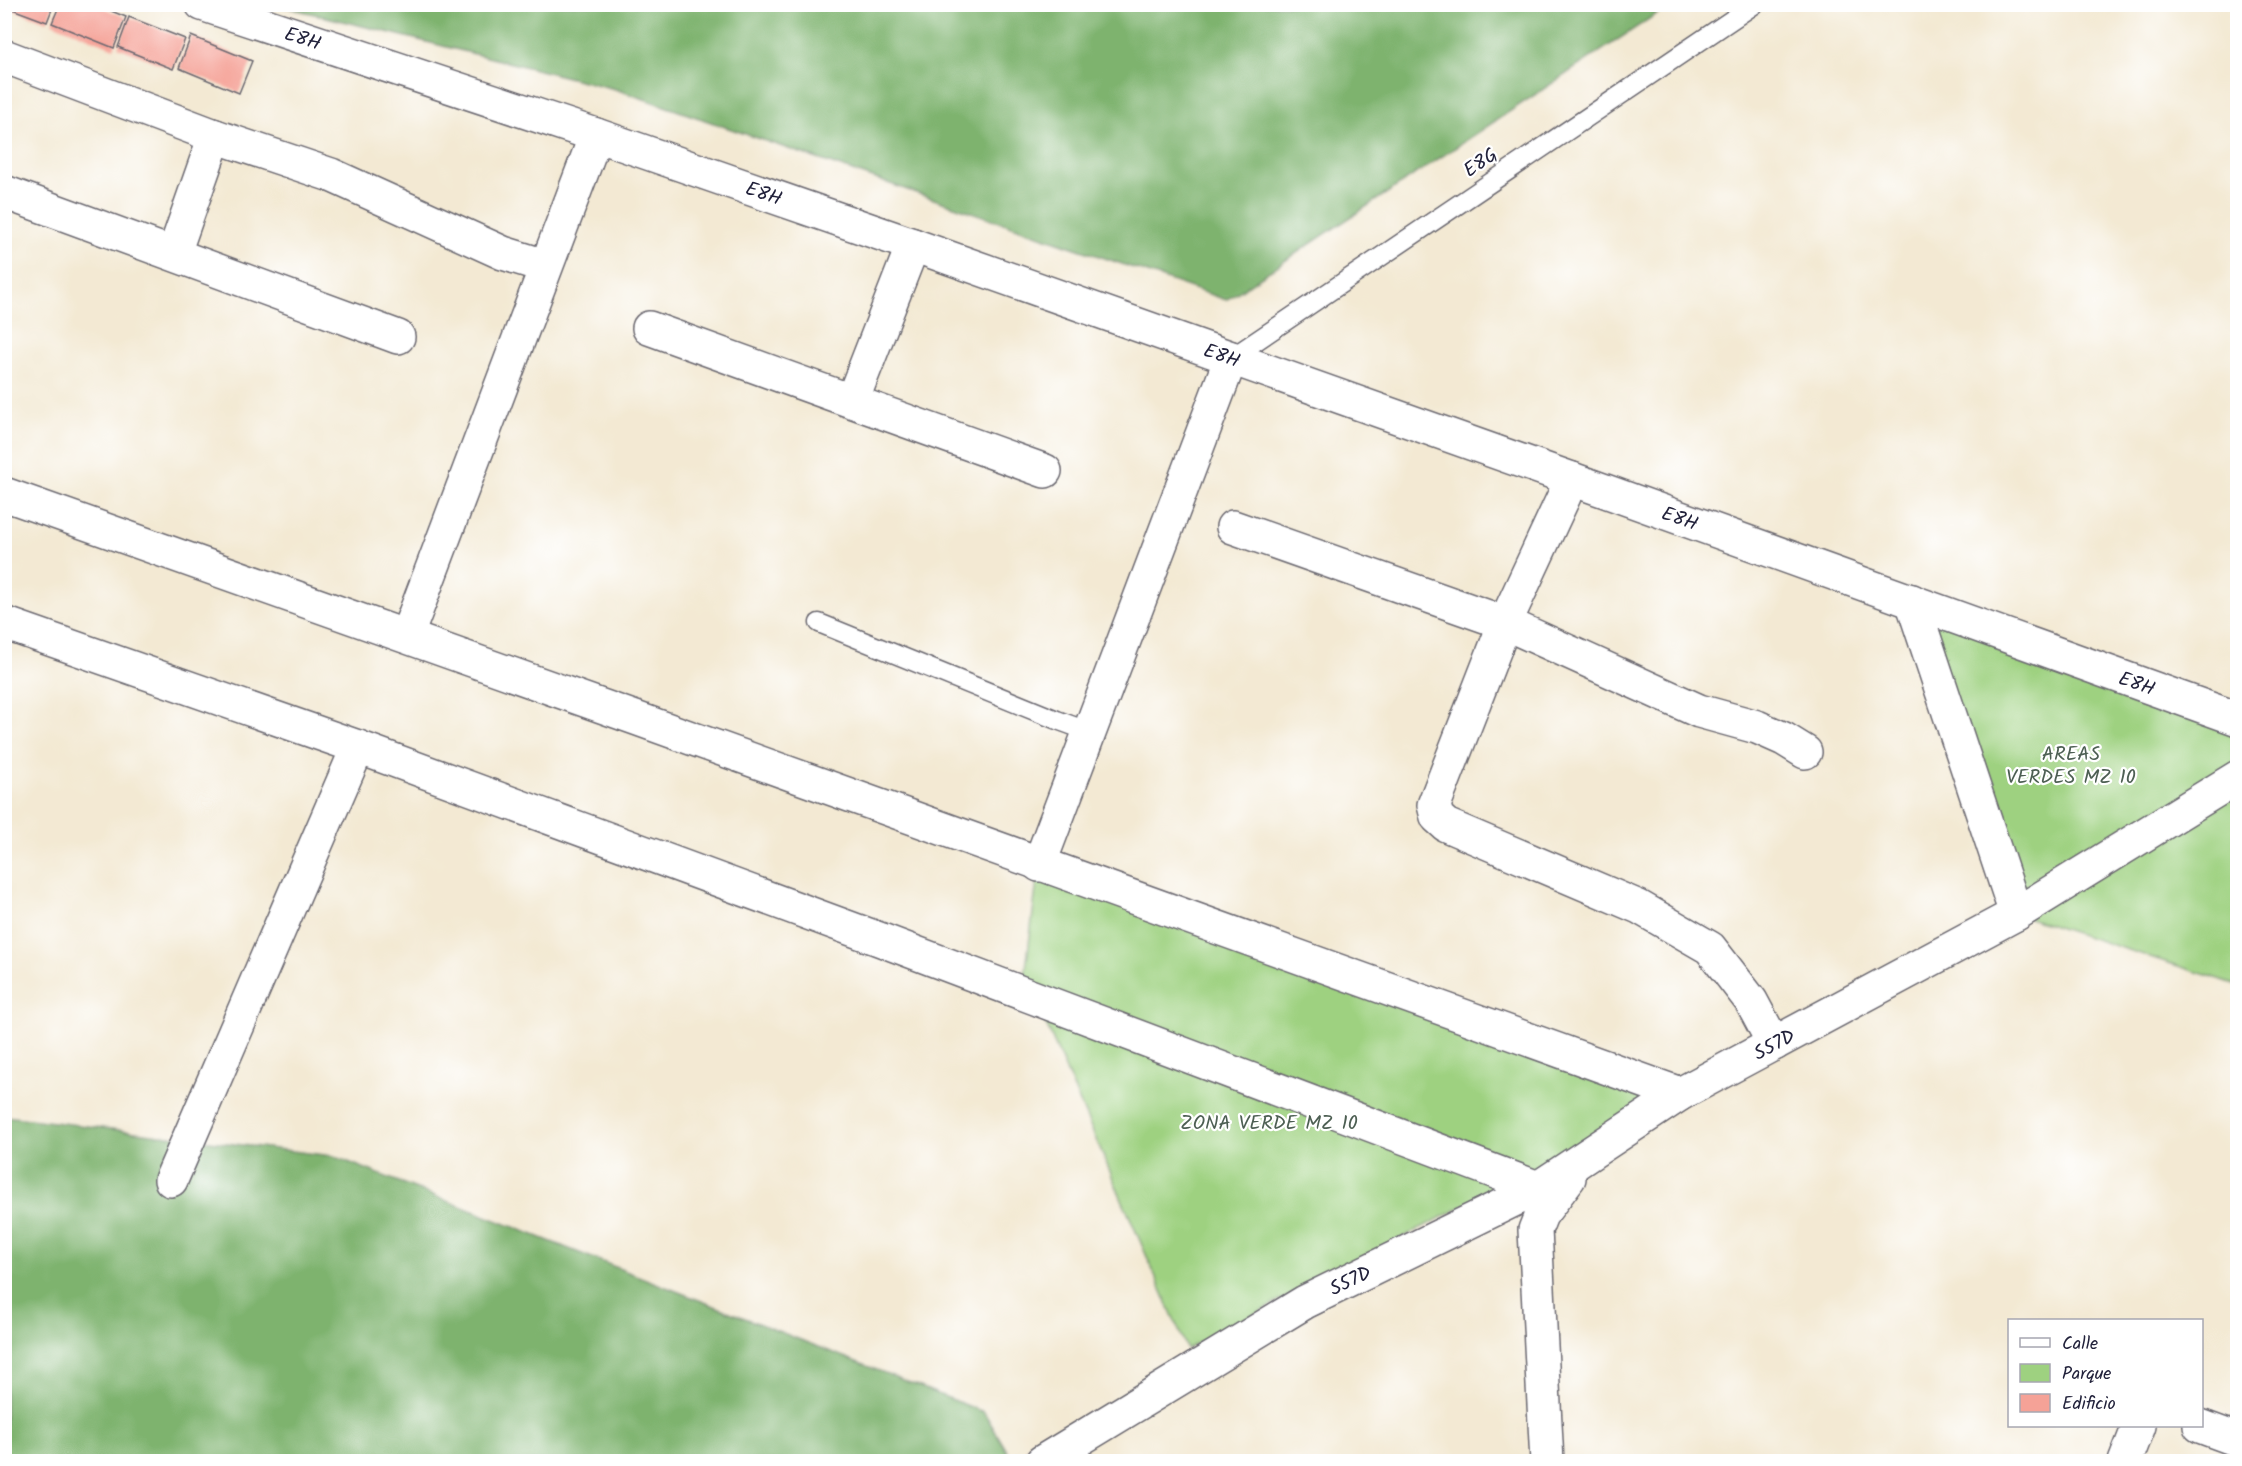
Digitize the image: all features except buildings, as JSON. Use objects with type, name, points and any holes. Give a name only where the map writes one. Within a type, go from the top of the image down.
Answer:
[{"type":"street","name":"E8H","points":[[202,4],[596,135],[914,245],[2238,719]]},
{"type":"street","points":[[4,56],[215,136],[331,174],[503,253],[545,266]]},
{"type":"street","points":[[407,635],[596,135]]},
{"type":"street","points":[[174,253],[215,136]]},
{"type":"street","points":[[4,192],[398,337]]},
{"type":"street","points":[[852,401],[914,245]]},
{"type":"street","points":[[648,328],[1045,471]]},
{"type":"street","points":[[1039,865],[1231,358]]},
{"type":"street","points":[[1572,479],[1505,623],[1434,805],[1437,817],[1446,825],[1639,907],[1710,948],[1751,1001],[1774,1044]]},
{"type":"street","points":[[4,494],[407,635],[1039,865],[1680,1094]]},
{"type":"street","points":[[1233,527],[1505,623],[1699,711],[1757,727],[1805,752]]},
{"type":"street","points":[[1912,601],[2016,914]]},
{"type":"street","points":[[4,623],[358,747],[868,934],[1547,1192]]},
{"type":"street","points":[[171,1180],[358,747]]},
{"type":"street","name":"S57D","points":[[1042,1461],[1305,1302],[1547,1192],[1582,1160],[1680,1094],[2016,914],[2238,777]]},
{"type":"street","name":"S57D","points":[[1547,1192],[1535,1230],[1547,1461]]},
{"type":"street","points":[[2203,1426],[2238,1440]]},
{"type":"street","points":[[2125,1461],[2138,1427]]},
{"type":"lane","name":"E8G","points":[[1231,358],[1755,4]]},
{"type":"lane","points":[[819,622],[1090,732]]},
{"type":"green space","points":[[278,5],[1670,5],[1226,300],[615,89]]},
{"type":"green space","name":"AREAS VERDES MZ 10","points":[[1912,601],[2237,719],[2237,985],[2016,914]]},
{"type":"green space","name":"ZONA VERDE MZ 10","points":[[1039,865],[1680,1094],[1187,1349],[1025,976]]},
{"type":"green space","points":[[5,1116],[333,1156],[984,1412],[1013,1461],[5,1462]]}]
